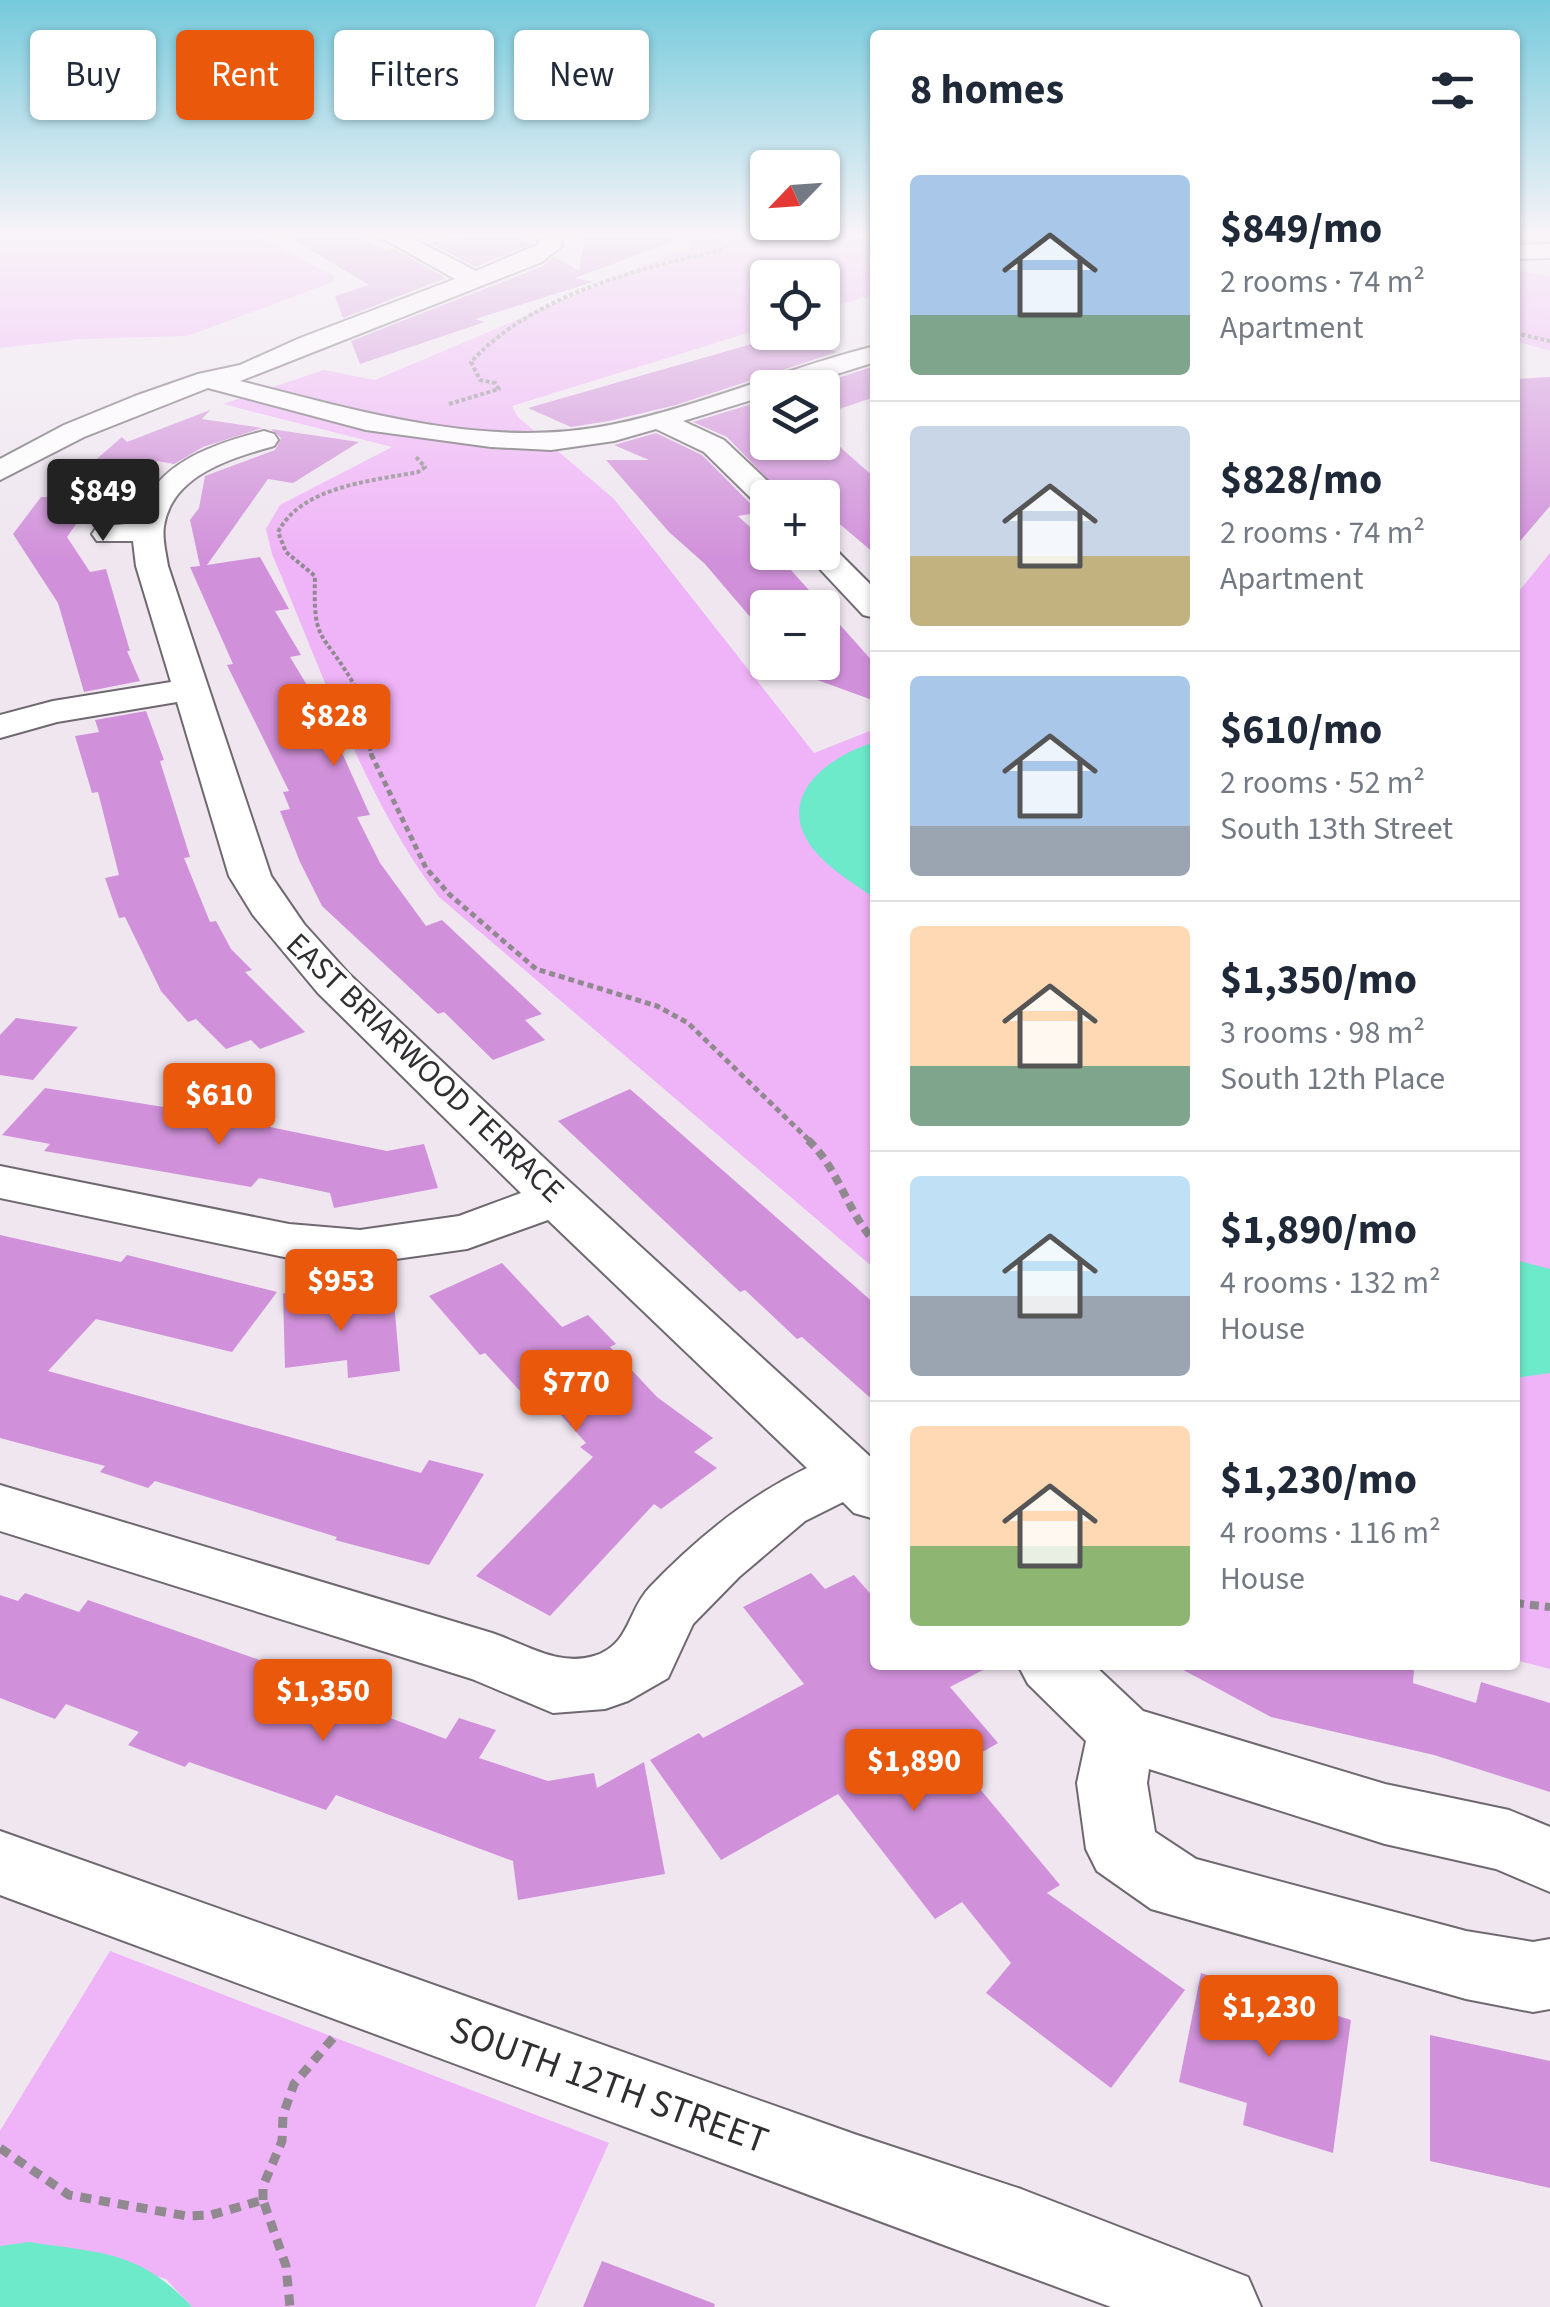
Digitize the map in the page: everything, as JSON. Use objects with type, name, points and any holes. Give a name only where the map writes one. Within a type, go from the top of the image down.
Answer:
[{"type":"street","points":[[0,471],[74,431],[309,343]]},
{"type":"street","points":[[207,380],[411,430],[551,441],[614,434],[870,356]]},
{"type":"street","points":[[658,420],[714,446],[750,481]]},
{"type":"street","points":[[108,534],[148,531],[152,512],[165,492],[189,470],[222,450],[264,440]]},
{"type":"street","name":"EAST BRIARWOOD TERRACE","points":[[148,531],[152,566],[250,876],[272,916],[302,954],[862,1485]]},
{"type":"street","points":[[4,725],[53,712],[193,689]]},
{"type":"street","points":[[0,1182],[290,1241],[360,1247],[467,1232],[558,1198]]},
{"type":"street","points":[[0,1508],[492,1658],[553,1686],[605,1682],[645,1659],[668,1609],[718,1560],[784,1505],[862,1485]]},
{"type":"street","points":[[1056,1670],[1122,1732],[1385,1814],[1509,1841],[1550,1862]]},
{"type":"street","points":[[1122,1732],[1112,1783],[1122,1850],[1178,1886],[1466,1965],[1533,1977],[1550,1974]]},
{"type":"street","name":"SOUTH 12TH STREET","points":[[0,1862],[857,2175],[1021,2230],[1218,2307]]},
{"type":"path","points":[[486,343],[471,362],[480,380],[495,383],[499,389],[436,408],[398,443],[424,467],[418,472],[306,500],[287,512],[279,531],[282,548],[296,564],[315,576],[314,621],[321,641],[354,684],[372,757],[426,868],[450,895],[536,969],[657,1006],[688,1023],[814,1146],[870,1237]]},
{"type":"path","points":[[1520,1604],[1550,1607]]},
{"type":"path","points":[[290,2307],[291,2290],[280,2244],[263,2200],[263,2186],[282,2141],[283,2115],[294,2084],[304,2068],[371,1998]]},
{"type":"path","points":[[0,2148],[69,2195],[187,2216],[210,2215],[263,2200]]},
{"type":"shaded area","points":[[0,343],[49,343],[0,348]]},
{"type":"shaded area","points":[[463,343],[716,343],[512,406],[518,417],[614,499],[750,672],[750,680],[757,680],[814,753],[870,731],[870,1265],[439,897],[413,860],[367,776],[327,687],[272,554],[266,529],[280,505],[392,447],[223,404],[324,370],[375,380]]},
{"type":"shaded area","points":[[1521,343],[1550,343],[1550,351]]},
{"type":"shaded area","points":[[1550,553],[1550,1669],[1520,1661],[1520,590]]},
{"type":"shaded area","points":[[870,744],[870,895],[819,856],[802,830],[799,812],[811,781],[857,748]]},
{"type":"shaded area","points":[[1520,1261],[1550,1269],[1550,1373],[1520,1377]]},
{"type":"shaded area","points":[[110,1951],[609,2143],[535,2307],[192,2307],[166,2279],[41,2244],[0,2246],[0,2131]]},
{"type":"shaded area","points":[[29,2242],[98,2252],[136,2264],[173,2288],[192,2307],[0,2307],[0,2246]]},
{"type":"building","points":[[352,343],[424,343],[360,364]]},
{"type":"building","points":[[750,345],[750,350],[837,352],[782,370],[750,370],[750,381],[676,405],[571,427],[528,408]]},
{"type":"building","points":[[870,368],[870,399],[840,409],[840,377]]},
{"type":"building","points":[[1550,377],[1550,506],[1520,541],[1520,379]]},
{"type":"building","points":[[750,405],[750,460],[840,460],[840,447],[870,474],[870,550],[840,524],[840,480],[769,480],[727,437],[693,422]]},
{"type":"building","points":[[210,410],[202,419],[262,428],[203,447],[174,464],[157,461],[120,495],[97,494],[67,537],[90,572],[106,569],[127,651],[140,681],[84,692],[58,603],[13,534],[41,497],[53,497],[122,437],[127,442]]},
{"type":"building","points":[[271,429],[359,442],[293,483],[268,479],[207,565],[260,557],[289,609],[275,611],[301,655],[290,657],[325,715],[370,815],[357,817],[380,863],[426,926],[442,920],[542,1014],[525,1020],[545,1040],[493,1060],[322,906],[300,862],[280,811],[290,809],[283,792],[289,791],[227,665],[233,664],[190,567],[200,566],[190,520],[199,508],[205,476],[275,450],[281,438]]},
{"type":"building","points":[[656,433],[702,455],[750,503],[750,514],[738,516],[750,527],[750,570],[791,570],[809,590],[750,590],[750,617],[606,460],[649,460],[614,445]]},
{"type":"building","points":[[840,625],[870,658],[870,699],[817,680],[840,680]]},
{"type":"building","points":[[146,711],[164,760],[160,761],[190,857],[184,858],[210,922],[216,921],[231,949],[252,970],[245,972],[305,1032],[260,1049],[251,1040],[226,1049],[196,1019],[188,1022],[161,991],[125,917],[119,918],[105,878],[119,875],[98,792],[92,793],[75,736],[99,732],[95,720]]},
{"type":"building","points":[[16,1018],[78,1027],[33,1080],[0,1075],[0,1035]]},
{"type":"building","points":[[45,1088],[201,1113],[387,1151],[424,1144],[438,1188],[334,1208],[330,1193],[259,1178],[251,1187],[44,1151],[50,1144],[2,1135]]},
{"type":"building","points":[[630,1089],[870,1300],[870,1398],[802,1337],[797,1339],[745,1290],[740,1292],[558,1121]]},
{"type":"building","points":[[0,1235],[121,1262],[127,1255],[277,1292],[232,1352],[96,1319],[48,1371],[421,1473],[429,1460],[484,1474],[429,1565],[335,1540],[337,1537],[155,1481],[148,1488],[100,1472],[105,1466],[0,1438]]},
{"type":"building","points":[[502,1263],[562,1327],[588,1315],[616,1344],[610,1347],[657,1397],[713,1438],[694,1452],[717,1468],[661,1509],[654,1504],[550,1616],[476,1576],[593,1457],[580,1447],[586,1443],[535,1386],[521,1392],[485,1353],[480,1355],[429,1296]]},
{"type":"building","points":[[283,1293],[309,1299],[359,1293],[361,1305],[394,1301],[400,1371],[348,1378],[347,1360],[285,1368]]},
{"type":"building","points":[[811,1573],[825,1589],[854,1575],[870,1593],[870,1670],[983,1670],[950,1687],[998,1743],[960,1765],[1060,1885],[1047,1893],[1185,1990],[1111,2088],[986,1993],[1011,1963],[962,1902],[935,1919],[838,1794],[721,1860],[650,1760],[699,1733],[703,1738],[804,1684],[743,1607]]},
{"type":"building","points":[[25,1593],[79,1612],[88,1600],[391,1706],[385,1716],[446,1739],[459,1718],[496,1730],[479,1758],[548,1781],[594,1773],[597,1788],[644,1762],[665,1874],[518,1900],[513,1861],[336,1795],[326,1810],[189,1762],[185,1767],[128,1745],[139,1732],[66,1704],[55,1719],[0,1698],[0,1595],[18,1601]]},
{"type":"building","points":[[1183,1670],[1414,1670],[1413,1683],[1476,1703],[1481,1682],[1550,1703],[1550,1792],[1434,1755],[1271,1717]]},
{"type":"building","points":[[1201,1973],[1351,2020],[1333,2153],[1243,2125],[1247,2103],[1179,2082]]},
{"type":"building","points":[[1430,2035],[1550,2061],[1550,2188],[1430,2161]]},
{"type":"building","points":[[602,2261],[715,2304],[714,2307],[583,2307]]}]
